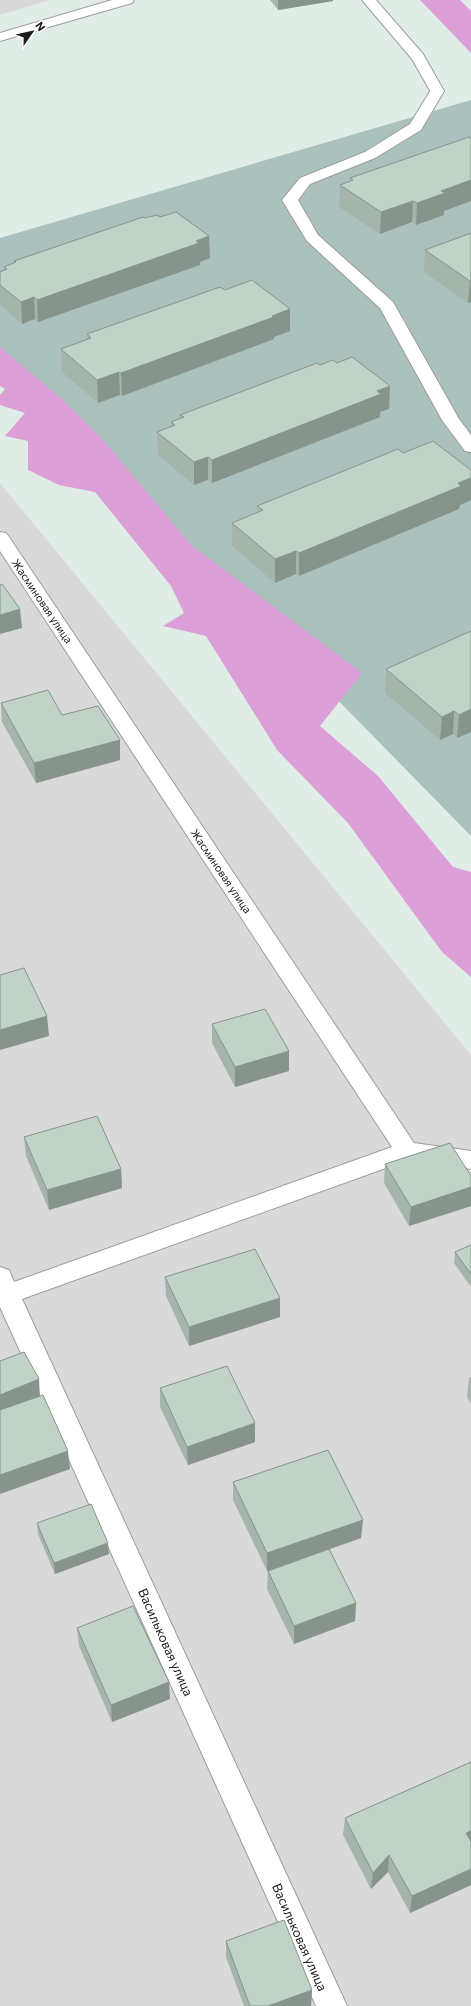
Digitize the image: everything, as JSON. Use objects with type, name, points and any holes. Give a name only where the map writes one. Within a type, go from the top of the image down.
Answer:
[{"type":"street","points":[[0,38],[127,0]]},
{"type":"street","points":[[369,0],[418,57],[437,92],[416,127],[370,155],[305,181],[290,200],[312,238],[387,306],[451,420],[471,447]]},
{"type":"street","name":"Жасминовая улица","points":[[0,537],[407,1151]]},
{"type":"street","points":[[3,1290],[407,1151],[471,1160]]},
{"type":"street","name":"Васильковая улица","points":[[3,1290],[332,2006]]},
{"type":"shaded area","points":[[0,0],[50,0],[0,15]]},
{"type":"shaded area","points":[[420,0],[460,0],[471,11],[471,53]]},
{"type":"shaded area","points":[[471,100],[471,836],[0,355],[0,238]]},
{"type":"shaded area","points":[[0,347],[66,403],[104,441],[192,546],[362,673],[320,726],[378,776],[453,867],[471,872],[471,977],[442,952],[348,823],[277,750],[206,636],[163,626],[184,613],[171,586],[95,492],[59,485],[28,470],[28,441],[5,436],[25,413],[0,405],[0,395],[5,389],[0,386]]},
{"type":"shaded area","points":[[0,483],[471,1055],[471,2006],[0,2006]]},
{"type":"building","points":[[469,137],[471,138],[471,180],[441,191],[445,193],[417,203],[413,201],[381,212],[340,185],[353,180],[350,178]]},
{"type":"building","points":[[176,212],[209,236],[196,241],[199,243],[37,300],[34,297],[21,302],[0,285],[0,272],[7,269],[4,267],[16,262],[14,261],[143,217],[145,218],[157,215],[160,217]]},
{"type":"building","points":[[471,233],[470,281],[425,250]]},
{"type":"building","points":[[252,280],[290,309],[272,316],[274,317],[121,373],[119,372],[97,380],[61,349],[91,338],[87,334],[220,287],[225,290]]},
{"type":"building","points":[[352,357],[390,386],[377,391],[381,394],[212,460],[208,457],[194,462],[157,432],[175,425],[171,422],[184,417],[180,415],[317,363],[320,365],[333,360],[337,363]]},
{"type":"building","points":[[433,441],[471,470],[471,478],[458,483],[461,486],[299,553],[296,551],[275,559],[232,523],[263,510],[257,506],[398,449],[403,453]]},
{"type":"building","points":[[2,584],[20,609],[0,615],[0,585]]},
{"type":"building","points":[[471,631],[471,709],[459,715],[454,711],[442,717],[386,669]]},
{"type":"building","points":[[48,690],[62,715],[98,706],[120,740],[34,763],[1,703]]},
{"type":"building","points":[[24,968],[47,1016],[0,1030],[0,975]]},
{"type":"building","points":[[265,1009],[289,1051],[235,1067],[212,1024]]},
{"type":"building","points":[[97,1116],[121,1169],[47,1190],[24,1137]]},
{"type":"building","points":[[450,1143],[471,1176],[471,1187],[411,1207],[385,1164]]},
{"type":"building","points":[[471,1245],[471,1274],[455,1252]]},
{"type":"building","points":[[255,1249],[280,1298],[189,1327],[165,1277]]},
{"type":"building","points":[[24,1352],[39,1379],[0,1395],[0,1361]]},
{"type":"building","points":[[227,1366],[255,1423],[187,1447],[160,1388]]},
{"type":"building","points":[[43,1395],[68,1451],[0,1475],[0,1410]]},
{"type":"building","points":[[328,1450],[363,1520],[267,1553],[233,1482]]},
{"type":"building","points":[[91,1504],[108,1543],[54,1563],[37,1523]]},
{"type":"building","points":[[329,1549],[356,1603],[294,1626],[268,1571]]},
{"type":"building","points":[[133,1606],[169,1682],[111,1705],[77,1628]]},
{"type":"building","points":[[471,1762],[471,1831],[466,1833],[471,1841],[471,1869],[412,1896],[389,1855],[373,1873],[345,1818]]},
{"type":"building","points":[[284,1920],[312,1990],[268,2006],[250,2006],[226,1941]]}]
